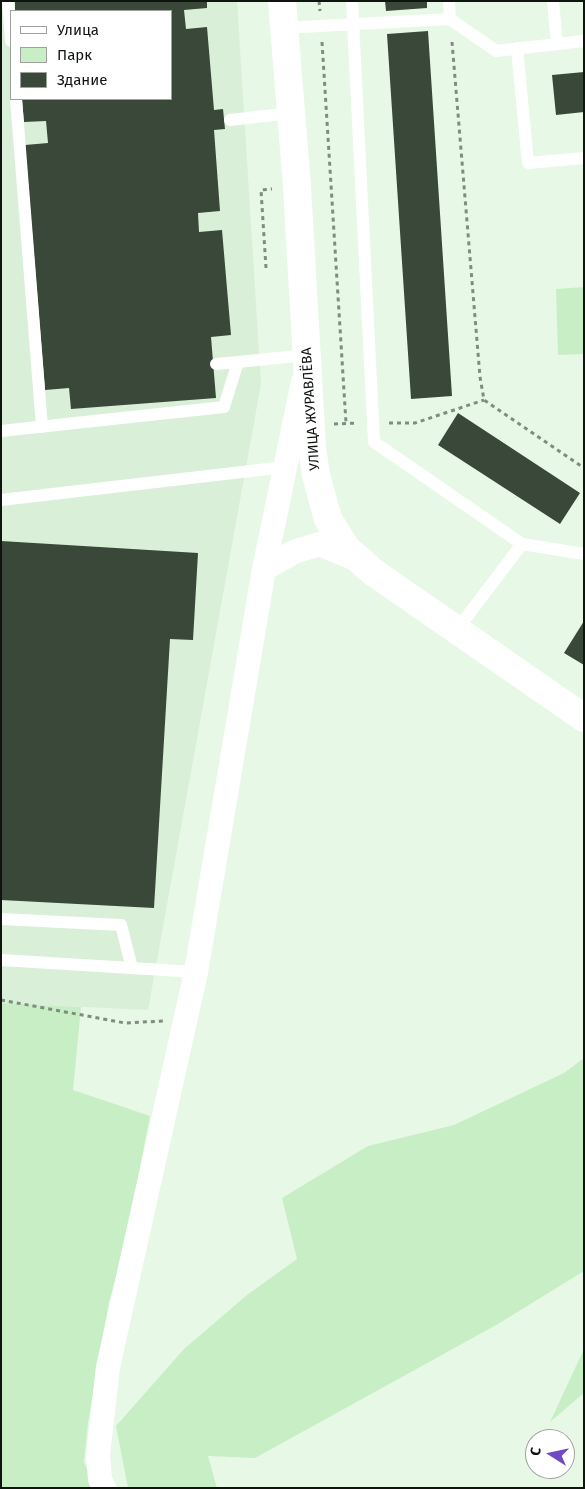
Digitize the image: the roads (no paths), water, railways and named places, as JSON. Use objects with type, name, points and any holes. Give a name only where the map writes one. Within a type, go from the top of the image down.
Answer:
[{"type":"street","name":"УЛИЦА ЖУРАВЛЁВА","points":[[283,14],[308,355],[311,425],[316,476],[322,504],[337,536],[358,560],[392,587],[584,718]]},
{"type":"street","points":[[101,1485],[98,1455],[108,1367],[196,972],[264,569],[308,355]]},
{"type":"street","points":[[264,569],[294,552],[319,544],[358,560]]},
{"type":"lane","points":[[8,1],[10,28]]},
{"type":"lane","points":[[352,1],[374,442],[522,544],[584,554]]},
{"type":"lane","points":[[449,1],[450,19]]},
{"type":"lane","points":[[554,1],[557,44]]},
{"type":"lane","points":[[283,14],[321,26],[450,19],[496,51],[584,41]]},
{"type":"lane","points":[[517,48],[528,163],[584,158]]},
{"type":"lane","points":[[16,100],[42,427]]},
{"type":"lane","points":[[230,120],[291,113]]},
{"type":"lane","points":[[216,364],[308,355]]},
{"type":"lane","points":[[1,431],[224,407],[238,362]]},
{"type":"lane","points":[[1,500],[285,467]]},
{"type":"lane","points":[[456,631],[522,544]]},
{"type":"lane","points":[[1,919],[121,925],[132,968]]},
{"type":"lane","points":[[1,960],[196,972]]}]
